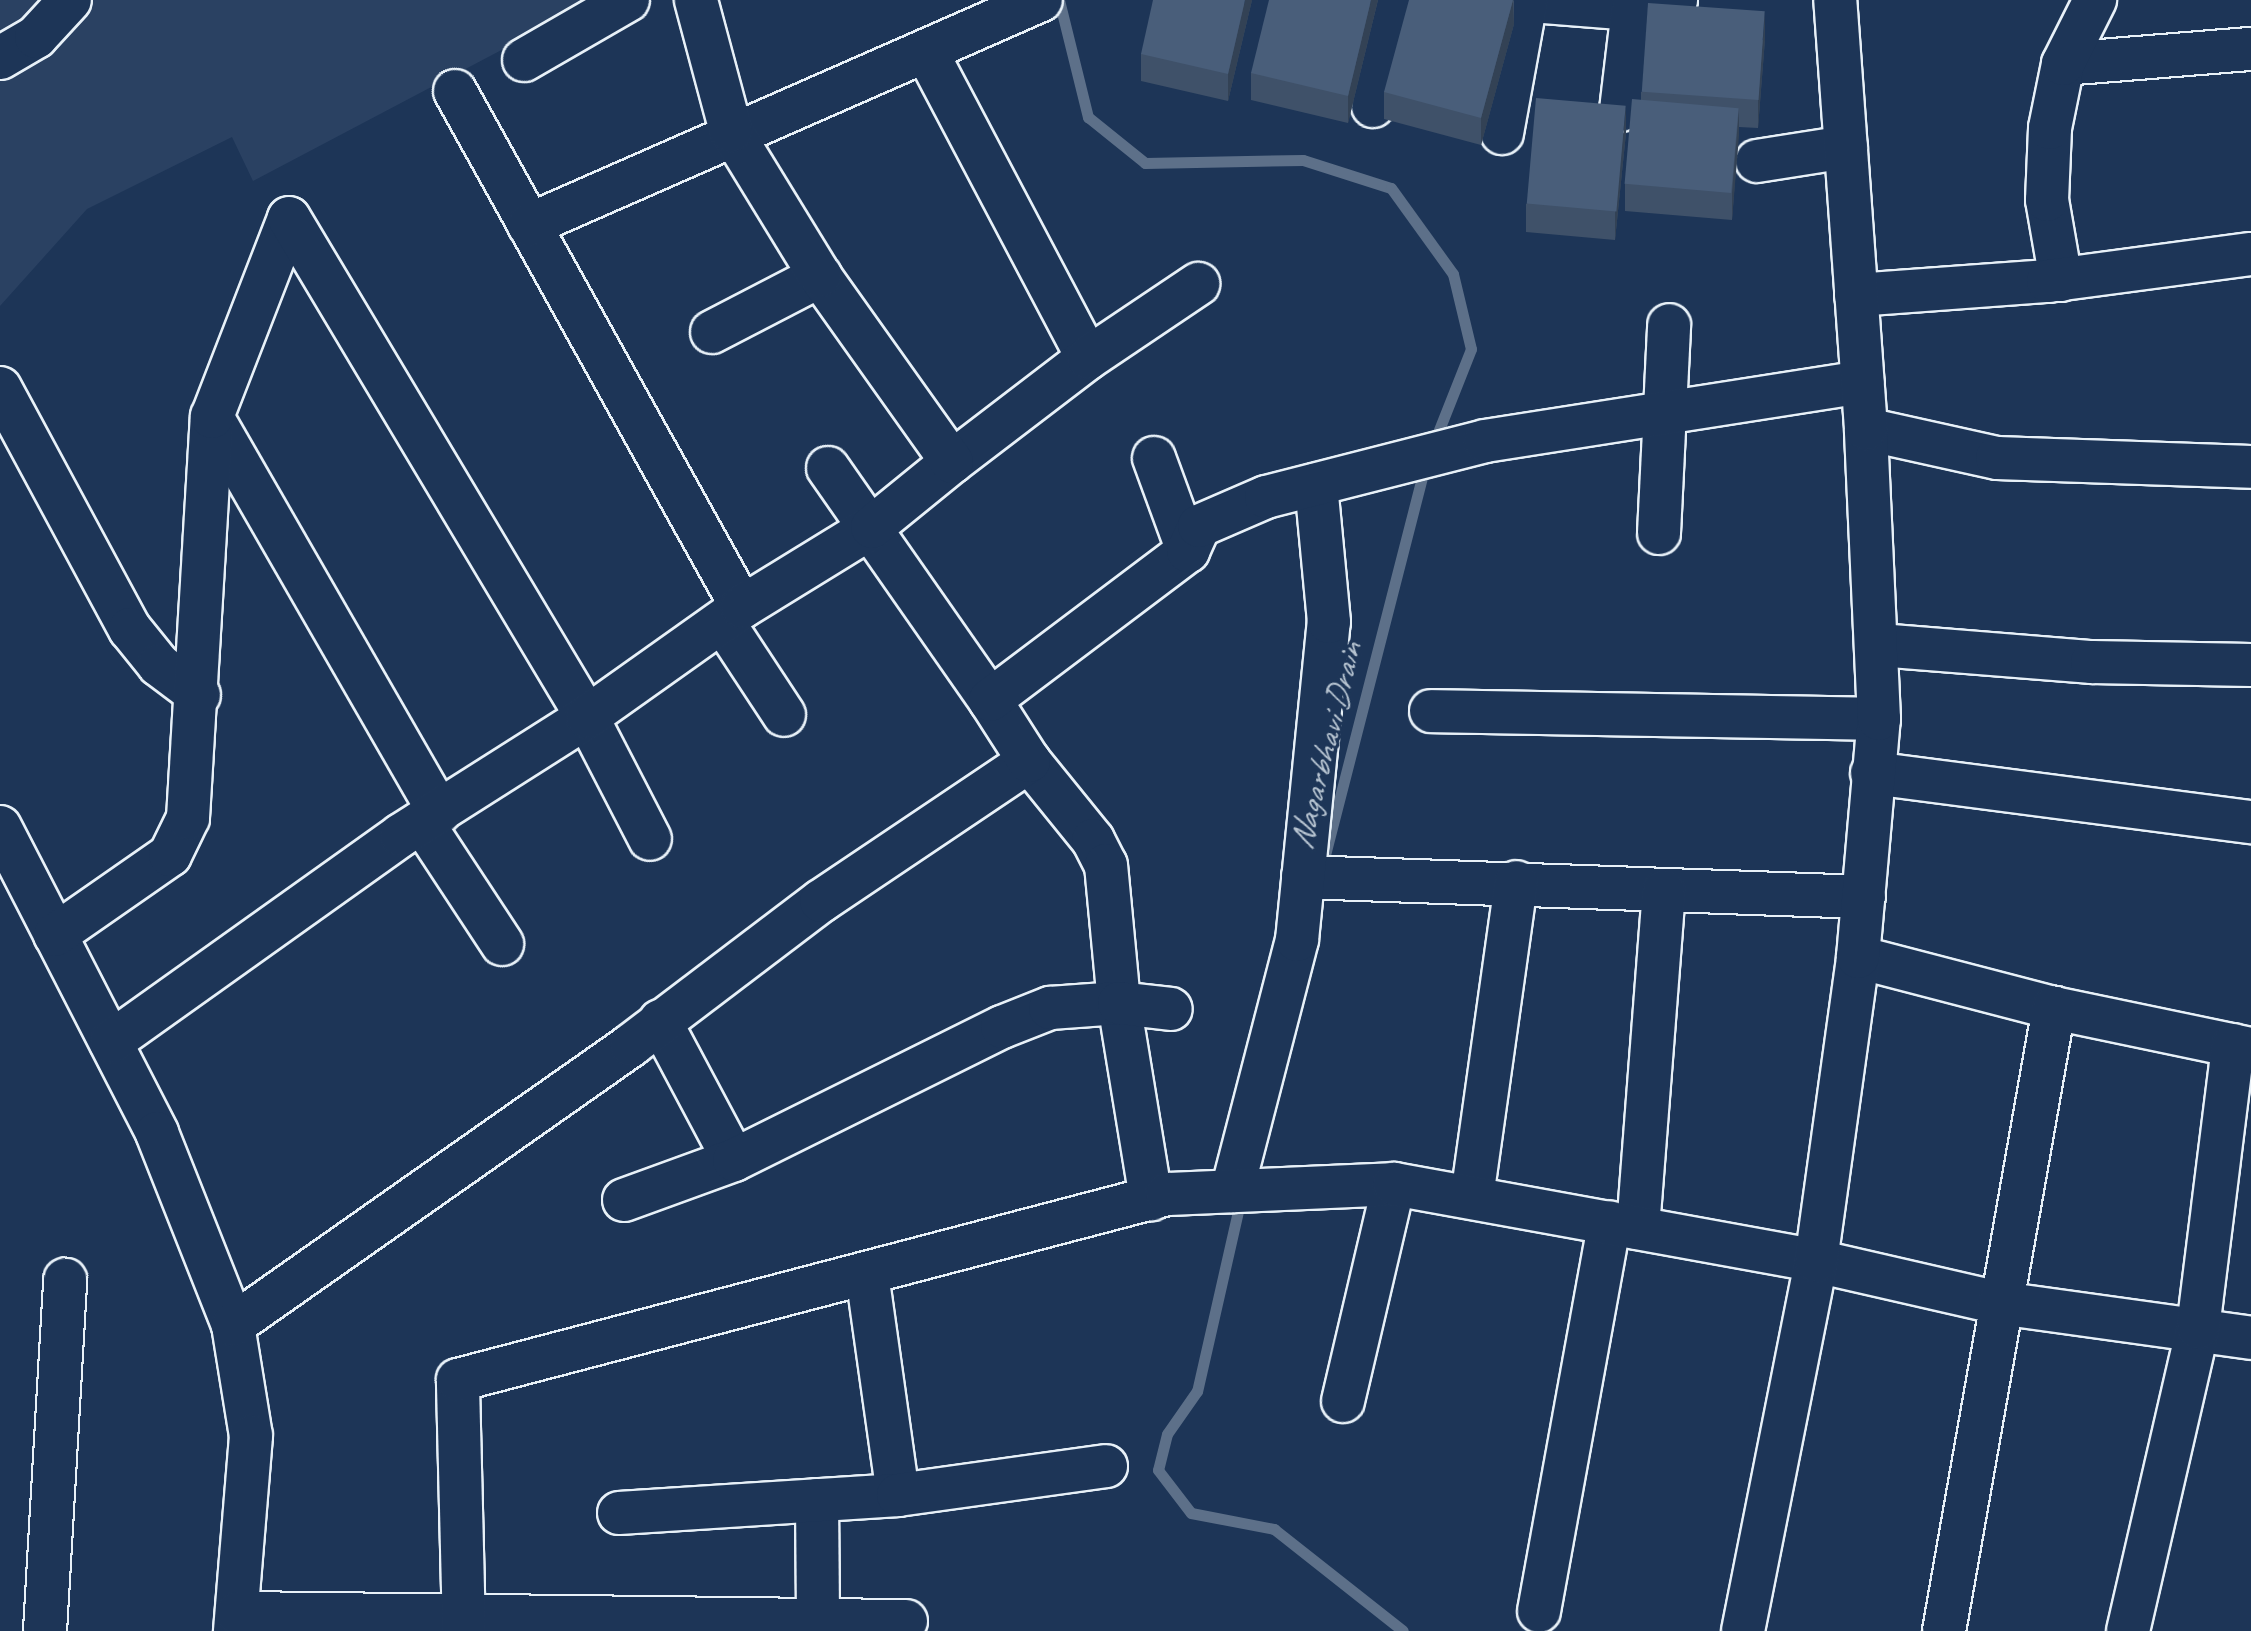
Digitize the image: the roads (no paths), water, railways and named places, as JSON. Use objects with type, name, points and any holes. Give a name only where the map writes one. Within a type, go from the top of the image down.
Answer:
[{"type":"street","points":[[0,58],[36,37],[70,0]]},
{"type":"street","points":[[524,60],[628,0]]},
{"type":"street","points":[[696,0],[731,131],[820,276],[952,462]]},
{"type":"street","points":[[529,225],[731,131],[926,51],[1040,0]]},
{"type":"street","points":[[1373,106],[1399,0]]},
{"type":"street","points":[[1519,0],[1633,9],[1676,0]]},
{"type":"street","points":[[1743,1631],[1816,1261],[1858,957],[1879,719],[1879,645],[1866,429],[1835,0]]},
{"type":"street","points":[[2061,280],[2045,167],[2063,64],[2095,0]]},
{"type":"street","points":[[1502,133],[1526,1]]},
{"type":"street","points":[[1621,110],[1633,9]]},
{"type":"street","points":[[2063,64],[2251,49]]},
{"type":"street","points":[[926,51],[1088,358]]},
{"type":"street","points":[[455,91],[529,225],[784,715]]},
{"type":"street","points":[[1757,161],[1846,147]]},
{"type":"street","points":[[55,935],[170,855],[188,818],[199,695],[212,417],[289,218],[587,717],[650,839]]},
{"type":"street","points":[[1856,295],[2061,280],[2251,254]]},
{"type":"street","points":[[712,332],[820,276]]},
{"type":"street","points":[[111,1042],[430,817],[587,717],[733,615],[872,527],[1088,358],[1198,284]]},
{"type":"street","points":[[1659,533],[1669,325]]},
{"type":"street","points":[[990,700],[1188,551],[1199,526],[1266,497],[1485,441],[1862,382]]},
{"type":"street","points":[[0,388],[130,629],[159,665],[199,695]]},
{"type":"street","points":[[212,417],[502,944]]},
{"type":"street","points":[[1866,429],[1997,458],[2251,467]]},
{"type":"street","points":[[1154,458],[1188,551]]},
{"type":"street","points":[[828,468],[872,527],[1029,761],[1093,840],[1106,865],[1119,1003],[1159,1196]]},
{"type":"street","points":[[1232,1191],[1316,878],[1329,622],[1316,485]]},
{"type":"street","points":[[1879,645],[2092,662],[2251,665]]},
{"type":"street","points":[[1431,711],[1879,719]]},
{"type":"street","points":[[233,1325],[660,1021],[821,901],[1029,761]]},
{"type":"street","points":[[1872,773],[2251,822]]},
{"type":"street","points":[[0,827],[157,1133],[233,1325],[251,1436],[236,1622],[906,1621]]},
{"type":"street","points":[[1316,878],[1516,882],[1664,891],[1864,897]]},
{"type":"street","points":[[1472,1197],[1516,882]]},
{"type":"street","points":[[1539,1611],[1624,1225],[1664,891]]},
{"type":"street","points":[[1858,957],[2054,1008],[2242,1047],[2198,1328],[2128,1631]]},
{"type":"street","points":[[624,1200],[734,1160],[1002,1027],[1050,1008],[1119,1003],[1171,1009]]},
{"type":"street","points":[[1944,1631],[2054,1008]]},
{"type":"street","points":[[660,1021],[734,1160]]},
{"type":"street","points":[[465,1623],[458,1380],[1159,1196],[1335,1184],[1394,1184],[1816,1261],[2000,1303],[2198,1328],[2251,1338]]},
{"type":"street","points":[[1343,1401],[1353,1342],[1394,1184]]},
{"type":"street","points":[[867,1274],[898,1495]]},
{"type":"street","points":[[45,1631],[65,1280]]},
{"type":"street","points":[[619,1513],[898,1495],[1106,1466]]},
{"type":"street","points":[[798,1622],[817,1500]]},
{"type":"waterway","name":"Nagarbhavi Drain","points":[[1059,0],[1088,117],[1145,163],[1303,160],[1391,188],[1453,274],[1471,349],[1433,445]]},
{"type":"waterway","name":"Nagarbhavi Drain","points":[[1324,859],[1425,465]]},
{"type":"waterway","name":"Nagarbhavi Drain","points":[[1241,1198],[1197,1391],[1167,1434],[1158,1470],[1191,1513],[1274,1529],[1403,1631]]}]
